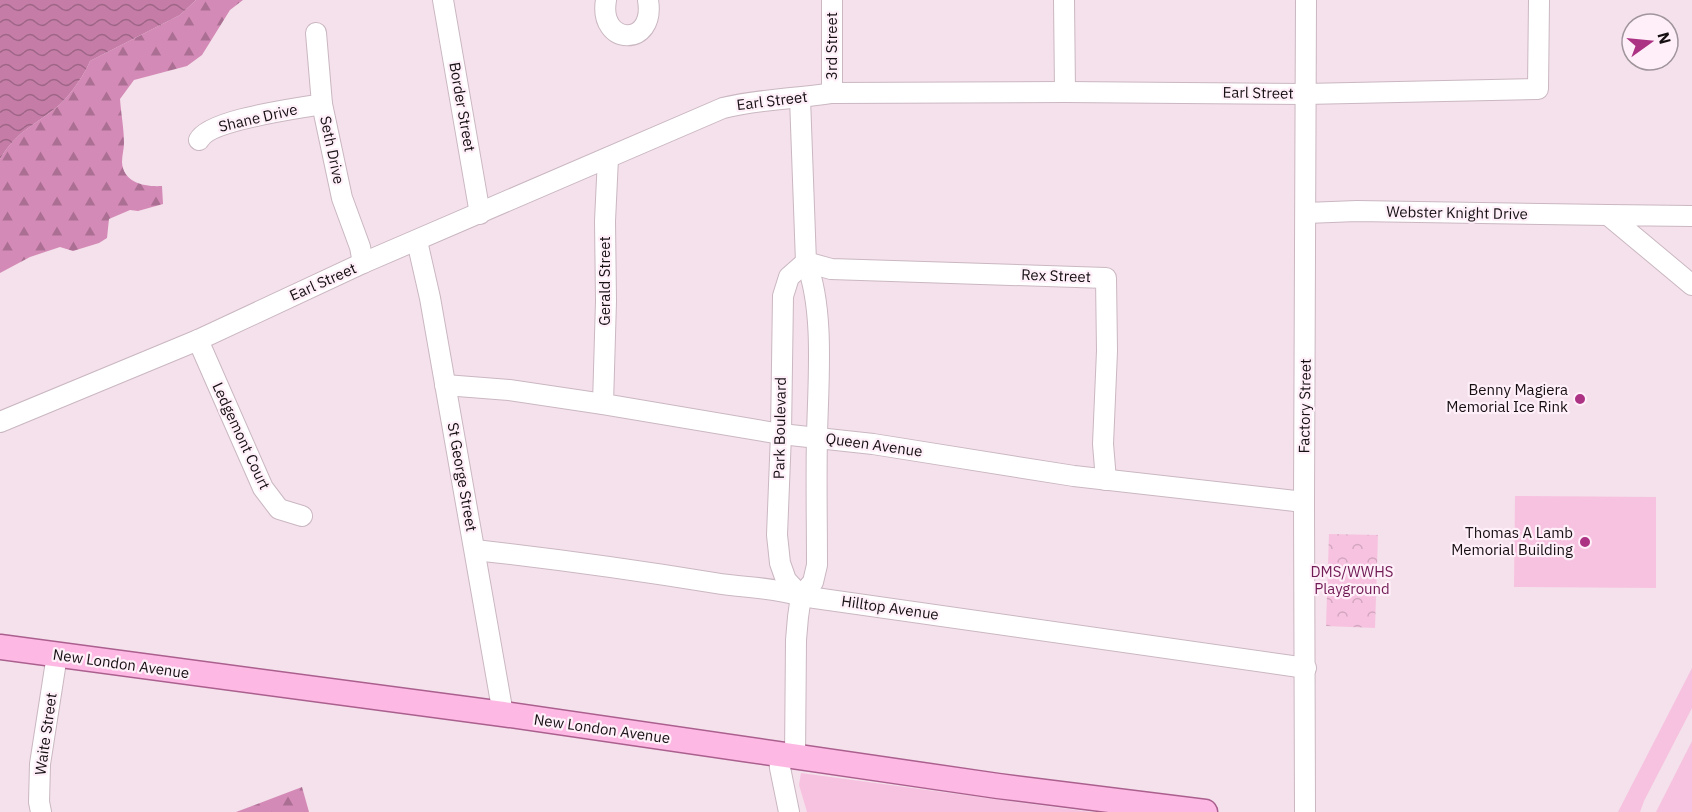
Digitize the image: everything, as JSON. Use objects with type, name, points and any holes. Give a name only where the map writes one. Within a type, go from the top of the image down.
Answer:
[{"type":"main road","name":"New London Avenue","points":[[0,647],[502,714],[787,757],[1166,809],[1205,812]]},
{"type":"street","name":"Border Street","points":[[443,0],[480,214]]},
{"type":"street","points":[[606,0],[607,21],[615,33],[621,35],[633,35],[643,28],[649,17],[648,0]]},
{"type":"street","name":"3rd Street","points":[[832,0],[832,93]]},
{"type":"street","points":[[1064,0],[1065,92]]},
{"type":"street","name":"Factory Street","points":[[1305,812],[1306,0]]},
{"type":"street","name":"Earl Street","points":[[0,422],[198,340],[363,264],[723,108],[744,103],[832,93],[1305,94],[1538,89],[1539,0]]},
{"type":"street","name":"Seth Drive","points":[[316,33],[322,105],[342,198],[360,247],[363,264]]},
{"type":"street","points":[[789,812],[780,768],[787,757],[801,596],[813,582],[817,565],[819,384],[816,300],[813,280],[806,262],[800,98]]},
{"type":"street","name":"Shane Drive","points":[[199,140],[215,126],[272,112],[322,105]]},
{"type":"street","name":"Gerald Street","points":[[603,404],[608,158]]},
{"type":"street","name":"Webster Knight Drive","points":[[1306,213],[1357,211],[1692,216]]},
{"type":"street","points":[[1608,215],[1692,285]]},
{"type":"street","name":"St George Street","points":[[417,241],[430,298],[502,714]]},
{"type":"street","name":"Park Boulevard","points":[[801,596],[786,580],[780,563],[777,535],[783,296],[789,277],[806,262]]},
{"type":"street","name":"Rex Street","points":[[806,262],[831,269],[1106,278],[1107,351],[1103,444],[1106,480]]},
{"type":"street","name":"Ledgemont Court","points":[[198,340],[263,488],[279,509],[302,516]]},
{"type":"street","name":"Queen Avenue","points":[[445,386],[509,390],[781,434],[873,444],[1106,480],[1304,502]]},
{"type":"street","name":"Hilltop Avenue","points":[[475,550],[785,591],[801,596],[1306,668]]},
{"type":"street","name":"Waite Street","points":[[41,812],[40,764],[57,655]]},
{"type":"green space","points":[[196,0],[243,0],[230,10],[202,55],[187,66],[134,80],[120,99],[124,137],[123,169],[126,175],[136,182],[149,186],[162,186],[163,204],[138,211],[130,210],[109,219],[107,238],[99,243],[73,251],[60,247],[30,257],[0,273],[0,159],[7,149],[20,134],[62,102],[76,85],[90,61],[180,15]]},
{"type":"green space","name":"Thomas A Lamb Memorial Building","points":[[1515,496],[1656,497],[1656,588],[1514,587]]},
{"type":"green space","name":"DMS/WWHS Playground","points":[[1329,534],[1378,535],[1375,628],[1326,626]]},
{"type":"green space","points":[[1692,668],[1692,708],[1640,812],[1618,812]]},
{"type":"green space","points":[[1692,741],[1692,812],[1656,812]]},
{"type":"green space","points":[[801,773],[1091,812],[807,812],[799,785]]},
{"type":"green space","points":[[302,787],[309,812],[236,812]]},
{"type":"water","points":[[0,0],[196,0],[180,15],[90,61],[81,79],[67,97],[50,113],[20,134],[0,159]]},
{"type":"place","name":"Benny Magiera Memorial Ice Rink","points":[[1580,399]]},
{"type":"place","name":"Thomas A Lamb Memorial Building","points":[[1585,542]]}]
